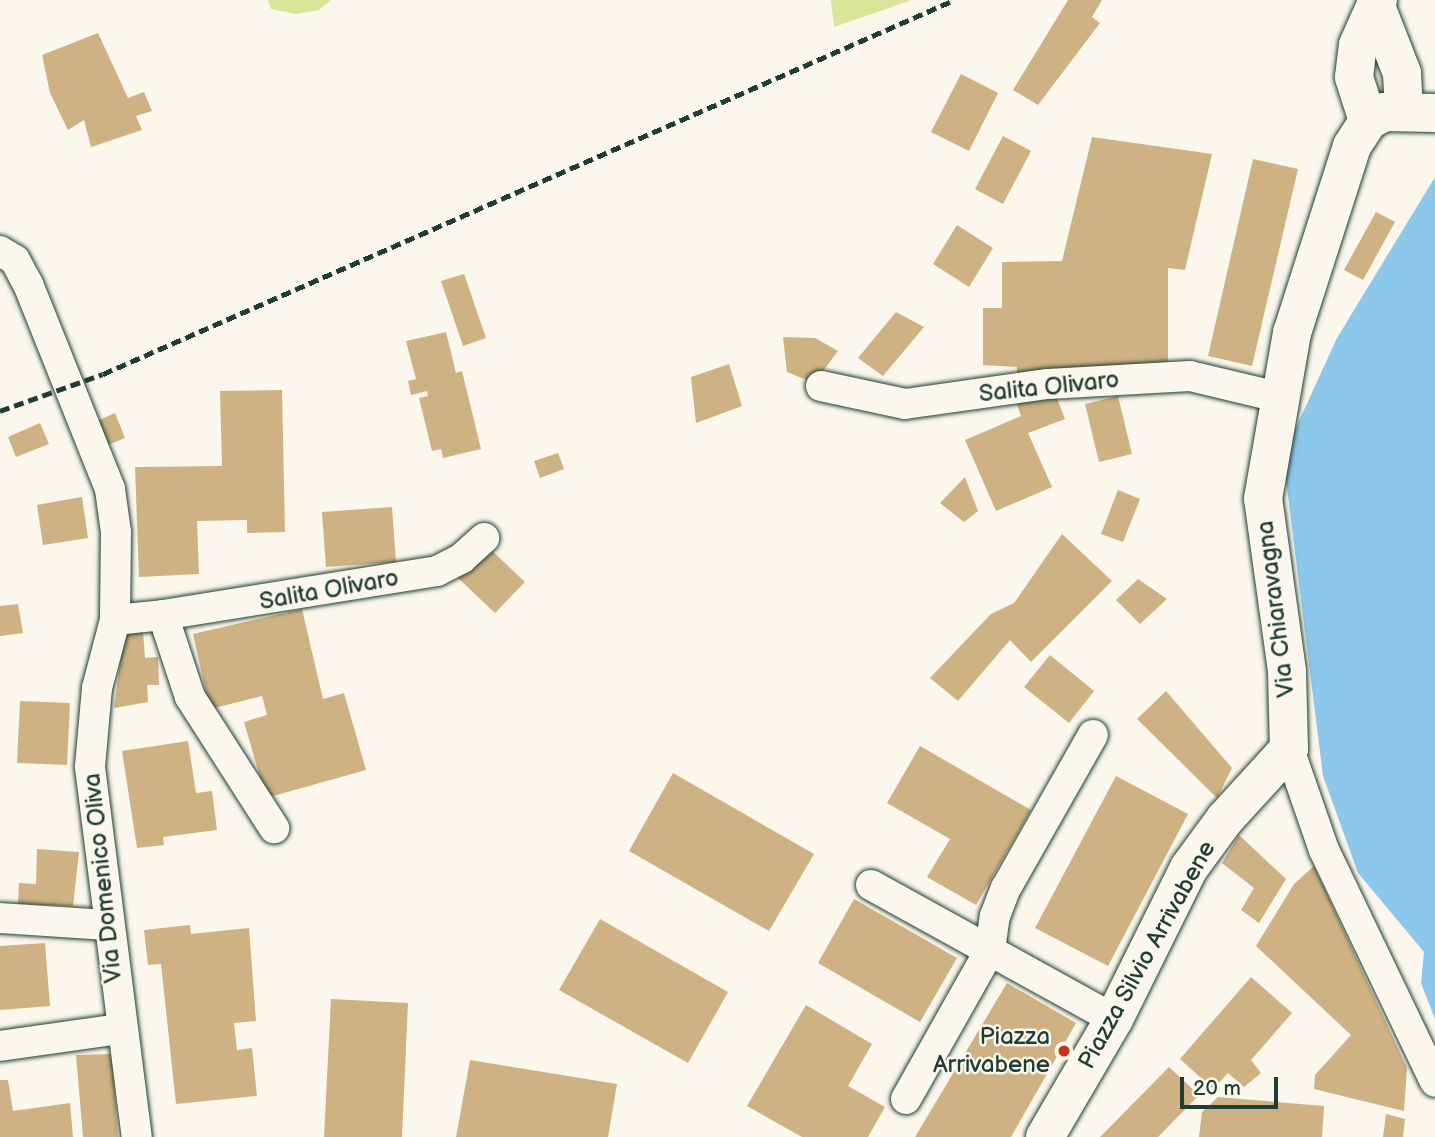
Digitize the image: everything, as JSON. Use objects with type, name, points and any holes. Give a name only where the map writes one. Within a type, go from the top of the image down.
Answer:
[{"type":"street","points":[[1377,5],[1419,112],[1384,112],[1368,121],[1354,77],[1358,45],[1377,5]]},
{"type":"street","name":"Via Chiaravagna","points":[[1368,121],[1339,176],[1294,325],[1278,397],[1263,499],[1287,671],[1289,749],[1324,850],[1435,1082]]},
{"type":"street","name":"Via Domenico Oliva","points":[[0,251],[15,260],[29,284],[110,489],[116,532],[115,620],[97,688],[90,766],[120,1029],[137,1137]]},
{"type":"street","name":"Salita Olivaro","points":[[821,386],[905,404],[1048,384],[1190,376],[1278,397]]},
{"type":"street","name":"Salita Olivaro","points":[[115,620],[163,615],[437,571],[462,558],[484,538]]},
{"type":"street","points":[[163,615],[190,697],[274,828]]},
{"type":"street","points":[[906,1098],[990,950],[995,916],[1006,888],[1093,735]]},
{"type":"street","name":"Piazza Silvio Arrivabene","points":[[1045,1137],[1114,1019],[1189,868],[1225,819],[1289,749]]},
{"type":"street","points":[[871,885],[1114,1019]]},
{"type":"street","points":[[0,918],[108,925]]},
{"type":"street","points":[[0,1046],[120,1029]]},
{"type":"green space","points":[[268,0],[331,0],[319,10],[296,14],[271,9]]},
{"type":"green space","points":[[831,0],[912,0],[834,27]]},
{"type":"water","points":[[1435,177],[1435,1019],[1421,983],[1424,952],[1358,873],[1323,776],[1283,456],[1337,338]]},
{"type":"building","points":[[1068,0],[1102,0],[1092,17],[1100,23],[1038,105],[1013,90]]},
{"type":"building","points":[[98,33],[128,98],[144,92],[152,111],[136,116],[142,130],[91,147],[84,120],[68,130],[50,93],[42,55]]},
{"type":"building","points":[[961,74],[998,93],[969,151],[931,132]]},
{"type":"building","points":[[1003,136],[1031,151],[1003,204],[975,189]]},
{"type":"building","points":[[1092,137],[1212,154],[1185,270],[1168,268],[1168,372],[1017,378],[1017,367],[983,365],[983,308],[1002,308],[1002,262],[1062,261]]},
{"type":"building","points":[[1253,159],[1298,169],[1252,366],[1208,356]]},
{"type":"building","points":[[1376,212],[1395,222],[1363,280],[1344,270]]},
{"type":"building","points":[[957,225],[993,248],[969,287],[933,264]]},
{"type":"building","points":[[464,274],[486,338],[463,346],[441,281]]},
{"type":"building","points":[[896,312],[924,327],[883,376],[858,358]]},
{"type":"building","points":[[446,332],[456,373],[462,371],[481,449],[443,458],[441,449],[432,451],[419,398],[428,396],[427,391],[411,395],[408,381],[416,379],[406,341]]},
{"type":"building","points":[[783,337],[815,338],[838,351],[814,383],[787,372]]},
{"type":"building","points":[[729,364],[742,406],[696,423],[691,377]]},
{"type":"building","points":[[282,390],[285,532],[247,533],[247,520],[197,521],[199,574],[139,577],[135,467],[222,466],[220,391]]},
{"type":"building","points":[[1054,391],[1065,419],[1028,433],[1052,487],[996,511],[965,440],[1021,416],[1013,394]]},
{"type":"building","points":[[1118,396],[1132,454],[1099,462],[1085,404]]},
{"type":"building","points":[[115,413],[125,438],[103,447],[93,423]]},
{"type":"building","points":[[40,423],[49,444],[16,457],[8,437]]},
{"type":"building","points":[[558,453],[564,469],[540,478],[534,461]]},
{"type":"building","points":[[965,477],[978,511],[964,522],[940,503]]},
{"type":"building","points":[[1118,490],[1140,499],[1123,542],[1101,534]]},
{"type":"building","points":[[82,497],[88,538],[43,545],[37,505]]},
{"type":"building","points":[[392,507],[396,562],[326,567],[322,512]]},
{"type":"building","points":[[1062,534],[1112,581],[1031,662],[1010,640],[958,701],[930,678],[991,614],[1014,603]]},
{"type":"building","points":[[487,546],[525,582],[495,613],[457,577]]},
{"type":"building","points":[[1138,579],[1167,599],[1140,624],[1116,600]]},
{"type":"building","points":[[18,604],[23,633],[0,636],[0,606]]},
{"type":"building","points":[[302,609],[323,699],[344,693],[366,770],[266,798],[244,722],[267,715],[262,696],[210,709],[193,634]]},
{"type":"building","points":[[143,631],[145,658],[158,657],[159,685],[147,685],[148,702],[114,708],[124,635]]},
{"type":"building","points":[[1050,655],[1094,691],[1069,723],[1024,687]]},
{"type":"building","points":[[1166,691],[1232,768],[1217,798],[1137,719]]},
{"type":"building","points":[[20,701],[70,703],[67,765],[17,763]]},
{"type":"building","points":[[188,741],[196,793],[212,791],[217,830],[163,837],[164,845],[137,848],[122,751]]},
{"type":"building","points":[[920,746],[1031,810],[976,905],[927,877],[950,839],[887,803]]},
{"type":"building","points":[[673,773],[814,854],[769,931],[629,851]]},
{"type":"building","points":[[1116,776],[1188,814],[1108,966],[1035,928]]},
{"type":"building","points":[[1239,835],[1286,879],[1259,923],[1241,910],[1254,888],[1222,863]]},
{"type":"building","points":[[37,849],[79,852],[73,906],[18,904],[19,883],[36,884]]},
{"type":"building","points":[[1314,866],[1407,1068],[1404,1111],[1314,1089],[1315,1075],[1351,1035],[1256,946],[1294,884]]},
{"type":"building","points":[[854,899],[957,958],[920,1022],[818,963]]},
{"type":"building","points":[[600,919],[728,992],[688,1063],[559,990]]},
{"type":"building","points":[[190,925],[191,934],[249,928],[256,1021],[234,1023],[237,1050],[252,1048],[257,1096],[176,1104],[161,964],[148,965],[144,930]]},
{"type":"building","points":[[45,943],[50,1006],[0,1010],[0,946]]},
{"type":"building","points":[[1251,977],[1292,1013],[1251,1060],[1261,1073],[1244,1087],[1228,1073],[1213,1089],[1180,1059]]},
{"type":"building","points":[[1007,983],[1076,1023],[1011,1137],[915,1137]]},
{"type":"building","points":[[331,999],[408,1003],[402,1137],[324,1137]]},
{"type":"building","points":[[806,1005],[872,1044],[848,1086],[885,1107],[868,1137],[802,1137],[747,1106]]},
{"type":"building","points":[[112,1054],[118,1137],[83,1137],[76,1055]]},
{"type":"building","points":[[470,1060],[617,1084],[608,1137],[456,1137]]},
{"type":"building","points":[[1169,1067],[1199,1095],[1158,1137],[1100,1137]]},
{"type":"building","points":[[0,1080],[8,1080],[13,1111],[70,1103],[73,1137],[0,1137]]},
{"type":"building","points":[[1218,1097],[1324,1106],[1322,1137],[1199,1137],[1202,1112]]},
{"type":"building","points":[[1386,1114],[1405,1119],[1403,1137],[1383,1137]]},
{"type":"railway","points":[[0,411],[103,374],[954,0]]},
{"type":"place","name":"Piazza Arrivabene","points":[[1064,1051]]}]
